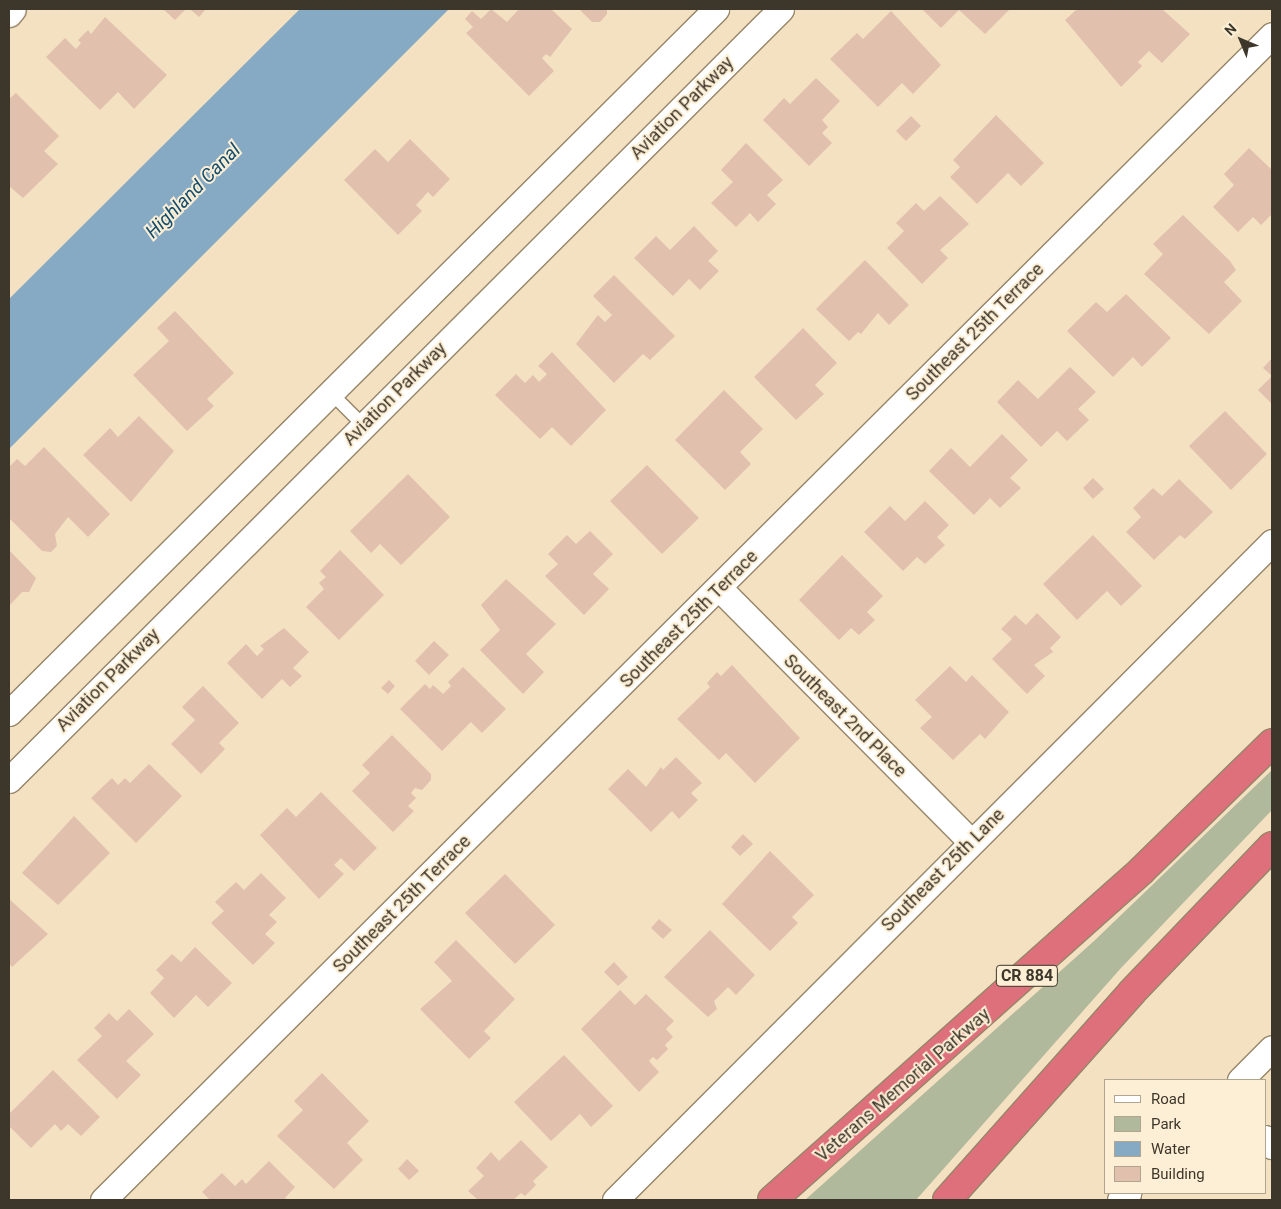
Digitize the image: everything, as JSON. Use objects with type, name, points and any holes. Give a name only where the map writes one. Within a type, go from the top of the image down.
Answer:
[{"type":"highway","name":"Veterans Memorial Parkway","points":[[772,1200],[1141,872],[1272,742]]},
{"type":"highway","points":[[947,1200],[1132,992],[1272,846]]},
{"type":"street","points":[[9,14],[14,9]]},
{"type":"street","points":[[9,713],[716,9]]},
{"type":"street","name":"Aviation Parkway","points":[[9,780],[781,9]]},
{"type":"street","name":"Southeast 25th Terrace","points":[[103,1200],[720,589],[1272,35]]},
{"type":"street","name":"Southeast 25th Lane","points":[[614,1200],[1272,542]]},
{"type":"street","name":"Southeast 2nd Place","points":[[720,589],[971,842]]},
{"type":"street","points":[[1241,1079],[1272,1048]]},
{"type":"lane","points":[[330,392],[364,426]]},
{"type":"green space","points":[[1272,770],[1272,810],[1121,968],[916,1200],[805,1200],[1094,941]]},
{"type":"water","name":"Highland Canal","points":[[300,9],[449,9],[9,449],[9,299]]},
{"type":"building","points":[[163,9],[186,9],[175,20]]},
{"type":"building","points":[[190,9],[206,9],[199,17]]},
{"type":"building","points":[[491,9],[507,22],[519,9],[551,9],[572,29],[550,57],[546,54],[542,58],[554,71],[529,96],[466,33],[473,27],[465,19],[472,11],[481,19]]},
{"type":"building","points":[[579,9],[607,9],[607,14],[600,22],[592,22]]},
{"type":"building","points":[[922,9],[1010,9],[985,34],[959,10],[941,28]]},
{"type":"building","points":[[1077,9],[1162,9],[1190,34],[1162,63],[1149,51],[1138,62],[1142,66],[1121,87],[1065,20]]},
{"type":"building","points":[[891,11],[941,65],[913,94],[902,83],[878,107],[830,59],[857,33],[863,39]]},
{"type":"building","points":[[105,17],[167,75],[134,109],[118,92],[100,110],[46,57],[65,38],[76,49],[81,43],[78,40],[88,30],[91,34]]},
{"type":"building","points":[[816,78],[840,101],[822,120],[828,127],[822,133],[832,143],[809,166],[763,120],[784,98],[790,104]]},
{"type":"building","points":[[16,93],[59,136],[44,151],[58,164],[23,198],[9,186],[9,99]]},
{"type":"building","points":[[996,115],[1044,163],[1021,186],[1008,173],[977,204],[950,177],[960,167],[953,160]]},
{"type":"building","points":[[911,116],[921,126],[906,141],[896,131]]},
{"type":"building","points":[[410,139],[450,179],[433,197],[428,192],[416,205],[422,211],[398,235],[344,180],[375,149],[388,162]]},
{"type":"building","points":[[746,143],[783,180],[767,195],[776,204],[758,222],[750,213],[736,227],[711,203],[733,182],[721,170]]},
{"type":"building","points":[[1249,148],[1272,170],[1272,214],[1261,225],[1253,217],[1238,232],[1213,207],[1234,185],[1224,174]]},
{"type":"building","points":[[940,196],[969,224],[940,250],[948,258],[922,284],[887,248],[904,231],[896,223],[916,203],[924,211]]},
{"type":"building","points":[[1183,215],[1230,261],[1236,270],[1224,282],[1242,301],[1209,334],[1144,274],[1163,254],[1153,244]]},
{"type":"building","points":[[694,226],[718,251],[708,261],[719,271],[700,290],[689,279],[673,296],[634,258],[656,236],[670,250]]},
{"type":"building","points":[[865,260],[909,305],[889,325],[878,313],[861,334],[858,332],[849,341],[816,309]]},
{"type":"building","points":[[614,275],[675,336],[650,360],[643,354],[614,383],[576,344],[598,315],[605,322],[612,315],[593,296]]},
{"type":"building","points":[[1126,294],[1171,338],[1142,367],[1133,357],[1113,377],[1067,331],[1096,302],[1107,312]]},
{"type":"building","points":[[175,311],[234,373],[207,399],[214,406],[187,431],[133,375],[169,341],[157,328]]},
{"type":"building","points":[[803,328],[837,363],[815,385],[824,394],[796,420],[754,377]]},
{"type":"building","points":[[552,352],[606,410],[571,446],[552,427],[540,439],[495,395],[516,374],[525,383],[533,375],[539,382],[547,374],[538,366]]},
{"type":"building","points":[[1272,358],[1272,376],[1263,368]]},
{"type":"building","points":[[1070,367],[1096,392],[1078,409],[1089,420],[1067,441],[1057,431],[1041,447],[997,402],[1018,380],[1038,399]]},
{"type":"building","points":[[1272,376],[1272,404],[1258,390]]},
{"type":"building","points":[[724,390],[763,429],[740,452],[751,464],[725,490],[675,440]]},
{"type":"building","points":[[1225,411],[1267,454],[1231,490],[1189,446]]},
{"type":"building","points":[[139,416],[174,451],[131,502],[83,455],[110,428],[118,437]]},
{"type":"building","points":[[1002,434],[1028,460],[1010,478],[1021,488],[1000,508],[990,498],[974,515],[929,471],[951,448],[970,467]]},
{"type":"building","points":[[44,447],[110,514],[88,537],[68,517],[55,534],[57,546],[51,552],[42,551],[9,518],[9,467],[17,459],[25,466]]},
{"type":"building","points":[[647,465],[699,518],[662,554],[610,501]]},
{"type":"building","points":[[408,474],[450,517],[401,565],[380,544],[371,553],[350,531]]},
{"type":"building","points":[[1093,478],[1104,489],[1093,499],[1083,488]]},
{"type":"building","points":[[1179,479],[1213,512],[1185,539],[1180,535],[1154,560],[1126,532],[1141,517],[1133,508],[1153,488],[1162,496]]},
{"type":"building","points":[[925,501],[949,525],[937,537],[945,545],[925,564],[917,557],[903,571],[864,532],[890,506],[905,521]]},
{"type":"building","points":[[590,531],[613,554],[593,574],[609,589],[584,615],[545,576],[558,564],[548,554],[567,535],[576,544]]},
{"type":"building","points":[[1093,535],[1142,586],[1121,606],[1107,591],[1077,620],[1043,584]]},
{"type":"building","points":[[9,550],[36,578],[29,592],[22,592],[9,606]]},
{"type":"building","points":[[340,550],[384,595],[339,640],[306,607],[324,589],[319,583],[326,577],[320,571]]},
{"type":"building","points":[[842,555],[883,596],[867,612],[875,620],[859,635],[851,628],[839,640],[799,600]]},
{"type":"building","points":[[506,579],[556,624],[526,654],[544,672],[523,694],[480,650],[500,630],[481,605]]},
{"type":"building","points":[[1037,613],[1061,637],[1050,648],[1053,652],[1034,665],[1045,676],[1027,694],[992,659],[1012,639],[1001,629],[1015,615],[1026,625]]},
{"type":"building","points":[[284,628],[309,652],[293,668],[302,676],[290,687],[282,679],[262,699],[227,663],[246,644],[257,656],[264,649],[260,646]]},
{"type":"building","points":[[434,641],[449,655],[429,675],[415,661]]},
{"type":"building","points":[[732,665],[800,738],[755,783],[726,753],[719,760],[677,719],[710,687],[707,683],[717,672],[721,676]]},
{"type":"building","points":[[950,666],[966,682],[972,675],[1009,712],[985,739],[980,734],[953,760],[920,728],[932,717],[915,700]]},
{"type":"building","points":[[463,667],[506,709],[482,733],[471,722],[442,751],[400,709],[425,684],[430,689],[433,685],[443,694],[451,686],[448,682]]},
{"type":"building","points":[[389,680],[395,686],[388,694],[381,688]]},
{"type":"building","points":[[203,686],[239,723],[219,743],[225,749],[201,774],[171,744],[195,720],[182,707]]},
{"type":"building","points":[[392,735],[431,774],[431,780],[422,790],[415,788],[411,793],[416,798],[408,806],[414,811],[393,832],[352,791],[370,773],[362,765]]},
{"type":"building","points":[[676,757],[702,783],[691,793],[698,800],[679,819],[672,811],[651,832],[608,789],[628,769],[646,787],[661,767],[663,770]]},
{"type":"building","points":[[149,764],[182,796],[136,843],[91,798],[112,778],[118,785],[125,778],[130,783]]},
{"type":"building","points":[[321,792],[377,848],[354,871],[341,858],[334,865],[344,874],[319,899],[260,835],[287,808],[296,817]]},
{"type":"building","points":[[74,816],[110,853],[58,905],[22,873]]},
{"type":"building","points":[[743,834],[753,844],[740,856],[731,847]]},
{"type":"building","points":[[770,851],[814,895],[792,917],[798,923],[770,951],[722,904]]},
{"type":"building","points":[[261,873],[286,898],[269,915],[277,922],[265,934],[275,943],[253,965],[211,923],[224,911],[215,902],[236,882],[244,890]]},
{"type":"building","points":[[505,874],[555,925],[515,964],[465,913]]},
{"type":"building","points":[[9,899],[48,934],[12,967],[9,963]]},
{"type":"building","points":[[659,919],[672,930],[663,939],[651,928]]},
{"type":"building","points":[[710,930],[755,975],[736,995],[728,987],[714,1001],[717,1009],[708,1017],[664,977]]},
{"type":"building","points":[[456,940],[515,999],[484,1031],[491,1038],[469,1059],[420,1009],[452,981],[434,962]]},
{"type":"building","points":[[195,947],[232,983],[208,1007],[196,995],[174,1018],[150,993],[164,978],[156,970],[172,954],[181,962]]},
{"type":"building","points":[[614,962],[628,977],[618,986],[604,972]]},
{"type":"building","points":[[620,990],[635,1005],[646,994],[674,1021],[666,1029],[673,1037],[665,1045],[668,1049],[657,1060],[653,1057],[649,1061],[659,1072],[639,1092],[581,1029]]},
{"type":"building","points":[[129,1009],[154,1034],[126,1061],[141,1075],[117,1099],[77,1060],[102,1036],[94,1028],[109,1013],[117,1021]]},
{"type":"building","points":[[564,1055],[613,1106],[591,1127],[580,1114],[551,1141],[514,1102]]},
{"type":"building","points":[[53,1070],[100,1117],[81,1136],[68,1124],[61,1131],[55,1124],[31,1148],[9,1126],[9,1114]]},
{"type":"building","points":[[322,1073],[369,1121],[347,1143],[363,1160],[334,1189],[277,1136],[303,1110],[294,1101]]},
{"type":"building","points":[[521,1140],[548,1167],[533,1181],[536,1185],[525,1196],[521,1193],[513,1200],[478,1200],[468,1191],[484,1176],[476,1168],[491,1152],[499,1161]]},
{"type":"building","points":[[407,1159],[419,1171],[409,1180],[398,1169]]},
{"type":"building","points":[[269,1161],[295,1187],[285,1198],[288,1200],[210,1200],[202,1192],[222,1173],[235,1186],[242,1179],[246,1184]]}]
